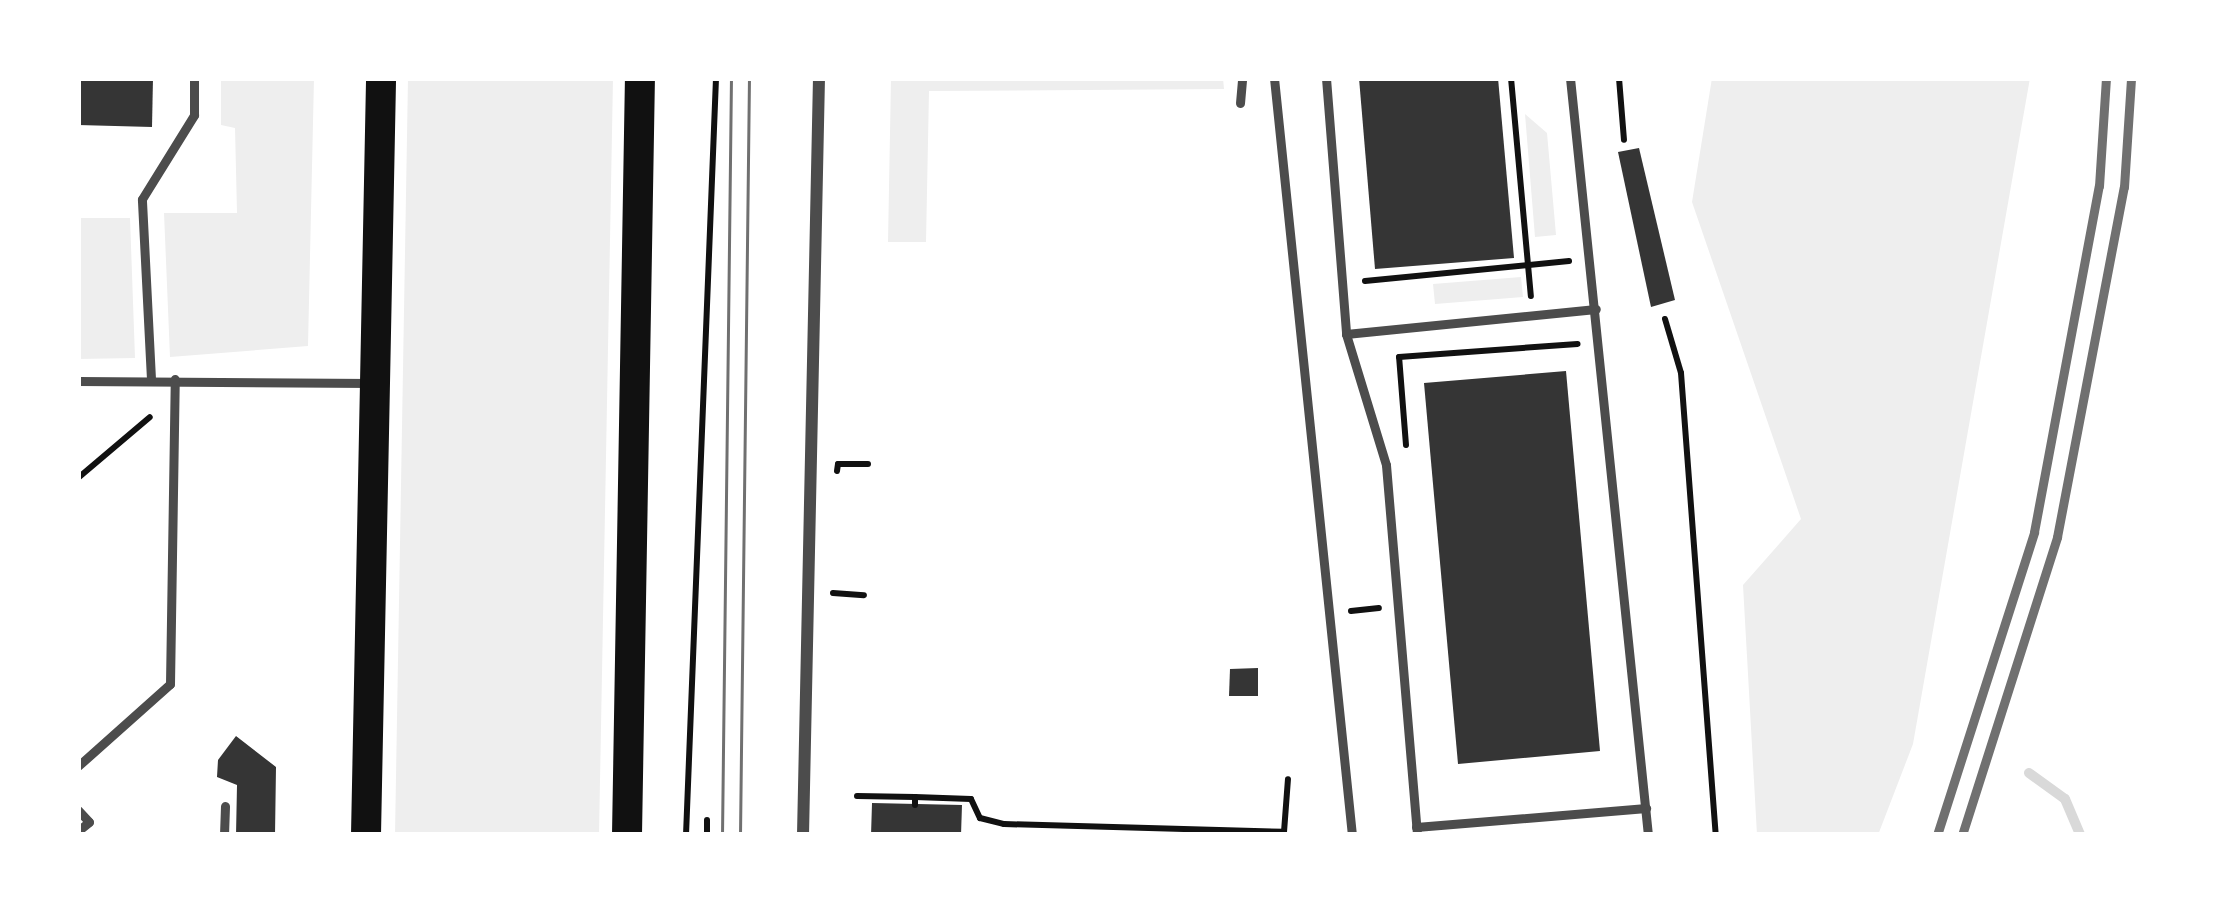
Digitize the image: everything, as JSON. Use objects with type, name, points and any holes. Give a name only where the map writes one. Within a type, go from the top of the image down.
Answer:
[{"type":"main road","points":[[365,835],[381,78]]},
{"type":"main road","points":[[627,835],[640,78]]},
{"type":"street","points":[[802,835],[820,78]]},
{"type":"lane","points":[[151,379],[142,199],[194,115],[194,78]]},
{"type":"lane","points":[[1240,103],[1242,78]]},
{"type":"lane","points":[[1274,78],[1352,835]]},
{"type":"lane","points":[[1326,78],[1346,334],[1386,465],[1416,831],[1646,808]]},
{"type":"lane","points":[[1570,78],[1648,835]]},
{"type":"lane","points":[[1346,334],[1596,309]]},
{"type":"lane","points":[[78,766],[170,684],[175,379]]},
{"type":"lane","points":[[78,381],[374,383]]},
{"type":"lane","points":[[224,835],[225,806]]},
{"type":"lane","points":[[78,810],[89,822],[78,831]]},
{"type":"path","points":[[686,835],[716,78]]},
{"type":"path","points":[[1511,78],[1536,344]]},
{"type":"path","points":[[1619,78],[1624,140]]},
{"type":"path","points":[[1366,281],[1590,259]]},
{"type":"path","points":[[1665,319],[1681,374],[1716,835]]},
{"type":"path","points":[[1408,469],[1399,357],[1568,341],[1588,356]]},
{"type":"path","points":[[78,478],[143,427],[175,379]]},
{"type":"path","points":[[837,486],[838,464],[868,464]]},
{"type":"path","points":[[834,572],[833,594],[864,595]]},
{"type":"path","points":[[1329,614],[1399,606]]},
{"type":"path","points":[[857,796],[971,799],[980,818],[1004,824],[1285,832],[1288,778]]},
{"type":"path","points":[[707,820],[707,835]]},
{"type":"shaded area","points":[[221,78],[314,78],[308,346],[170,357],[164,213],[237,213],[235,128],[221,125]]},
{"type":"shaded area","points":[[408,78],[613,78],[599,835],[395,835]]},
{"type":"shaded area","points":[[891,78],[1223,78],[1224,89],[929,91],[926,242],[888,242]]},
{"type":"shaded area","points":[[1712,78],[2030,78],[1913,744],[1878,835],[1757,835],[1743,585],[1801,519],[1692,202]]},
{"type":"shaded area","points":[[1525,114],[1547,133],[1556,235],[1535,237]]},
{"type":"shaded area","points":[[78,218],[130,218],[135,358],[78,359]]},
{"type":"shaded area","points":[[1521,277],[1523,297],[1435,304],[1433,284]]},
{"type":"building","points":[[78,78],[153,78],[152,127],[78,125]]},
{"type":"building","points":[[1359,78],[1498,78],[1514,258],[1375,269]]},
{"type":"building","points":[[1639,148],[1675,300],[1651,307],[1618,152]]},
{"type":"building","points":[[1566,371],[1600,751],[1458,764],[1424,383]]},
{"type":"building","points":[[1258,668],[1258,696],[1229,696],[1230,669]]},
{"type":"building","points":[[236,736],[276,767],[275,835],[236,835],[237,785],[217,777],[218,760]]},
{"type":"building","points":[[872,803],[962,805],[961,835],[871,835]]},
{"type":"waterway","points":[[2029,773],[2065,799],[2080,835]]},
{"type":"tram line","points":[[722,835],[731,78]]},
{"type":"tram line","points":[[740,835],[749,78]]},
{"type":"railway","points":[[1937,835],[2034,532],[2099,186],[2106,78]]},
{"type":"railway","points":[[1962,835],[2057,537],[2124,187],[2131,78]]}]
